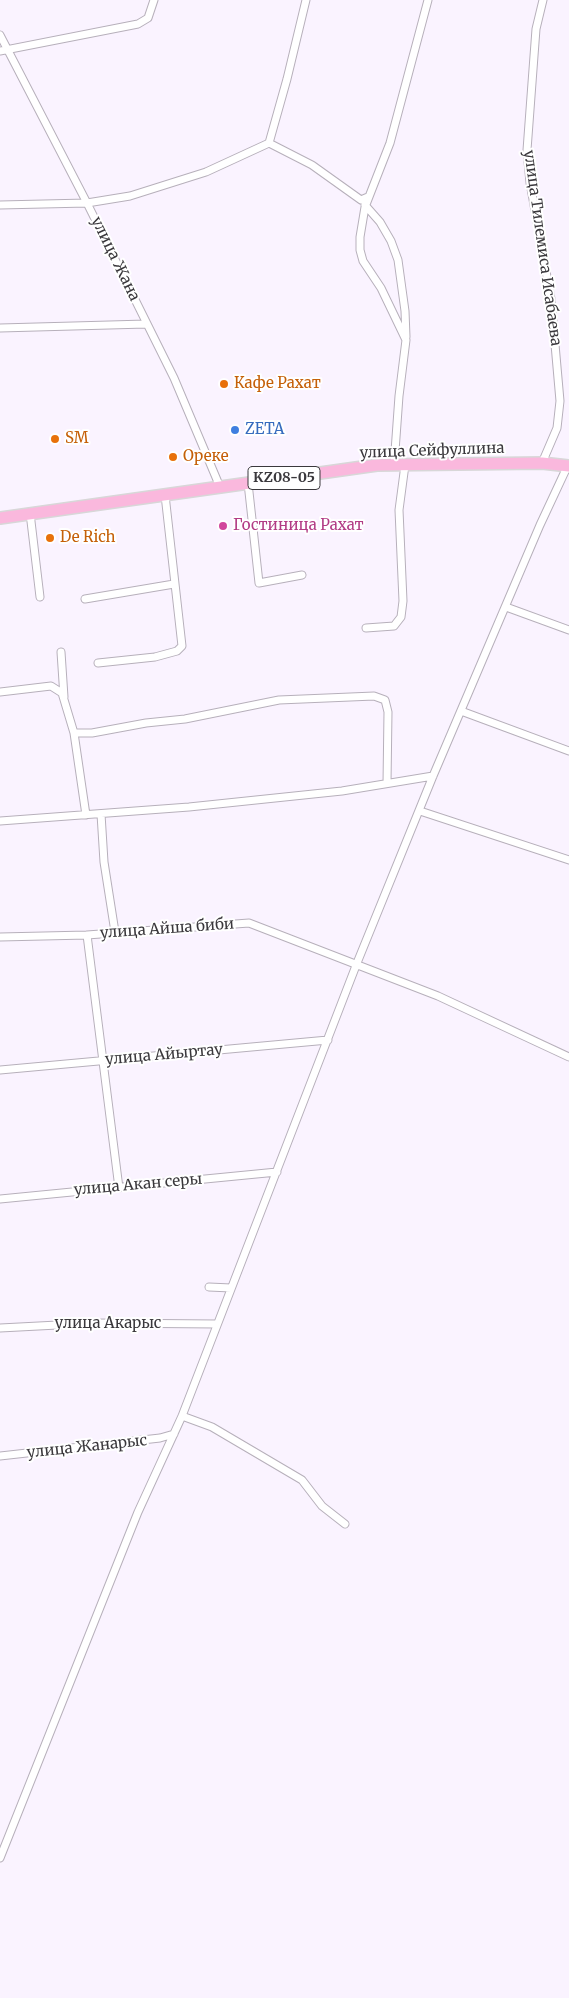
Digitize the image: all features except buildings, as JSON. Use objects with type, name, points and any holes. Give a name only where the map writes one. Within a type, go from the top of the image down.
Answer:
[{"type":"main road","name":"улица Сейфуллина","points":[[0,518],[377,465],[542,463],[568,466]]},
{"type":"street","points":[[4,50],[138,24],[148,18],[154,0]]},
{"type":"street","points":[[0,205],[87,203],[130,196],[206,172],[269,143],[285,88],[306,0]]},
{"type":"street","points":[[406,340],[382,288],[368,270],[360,250],[365,205],[390,144],[428,0]]},
{"type":"street","name":"улица Тилемиса Исабаева","points":[[542,463],[557,428],[560,401],[551,299],[530,183],[527,150],[536,28],[543,0]]},
{"type":"street","name":"улица Жана","points":[[0,35],[4,50],[87,203],[174,378],[220,487]]},
{"type":"street","points":[[269,143],[312,165],[361,200],[368,197]]},
{"type":"street","points":[[365,205],[380,222],[392,241],[398,260],[407,328],[399,396],[399,510],[403,601],[401,617],[394,626],[366,628]]},
{"type":"street","points":[[0,328],[146,324]]},
{"type":"street","points":[[0,1858],[138,1512],[182,1416],[358,963],[433,776],[568,466]]},
{"type":"street","points":[[248,483],[259,583],[302,575]]},
{"type":"street","points":[[98,663],[155,657],[177,650],[182,646],[165,495]]},
{"type":"street","points":[[30,514],[40,597]]},
{"type":"street","points":[[85,599],[174,584]]},
{"type":"street","points":[[506,607],[569,630]]},
{"type":"street","points":[[61,652],[64,697],[74,733],[86,815]]},
{"type":"street","points":[[0,692],[51,686],[57,688],[64,697]]},
{"type":"street","points":[[74,733],[92,734],[146,723],[185,719],[279,700],[374,696],[385,700],[388,712],[386,783]]},
{"type":"street","points":[[461,711],[569,751]]},
{"type":"street","points":[[0,821],[260,800],[433,776]]},
{"type":"street","points":[[420,810],[569,860]]},
{"type":"street","points":[[102,814],[104,862],[114,932]]},
{"type":"street","name":"улица Айша биби","points":[[0,938],[87,935],[249,923],[358,963],[438,996],[569,1057]]},
{"type":"street","points":[[87,935],[119,1188]]},
{"type":"street","name":"улица Айыртау","points":[[0,1070],[328,1040]]},
{"type":"street","name":"улица Акан серы","points":[[0,1199],[277,1172]]},
{"type":"street","points":[[209,1287],[231,1288]]},
{"type":"street","name":"улица Акарыс","points":[[0,1328],[96,1323],[217,1324]]},
{"type":"street","points":[[182,1416],[212,1427],[302,1480],[322,1506],[345,1524]]},
{"type":"street","name":"улица Жанарыс","points":[[0,1456],[160,1438],[174,1434]]},
{"type":"place","name":"Кафе Рахат","points":[[224,384]]},
{"type":"place","name":"ZETA","points":[[235,430]]},
{"type":"place","name":"SM","points":[[55,439]]},
{"type":"place","name":"Ореке","points":[[173,457]]},
{"type":"place","name":"Гостиница Рахат","points":[[223,526]]},
{"type":"place","name":"De Rich","points":[[50,538]]}]
